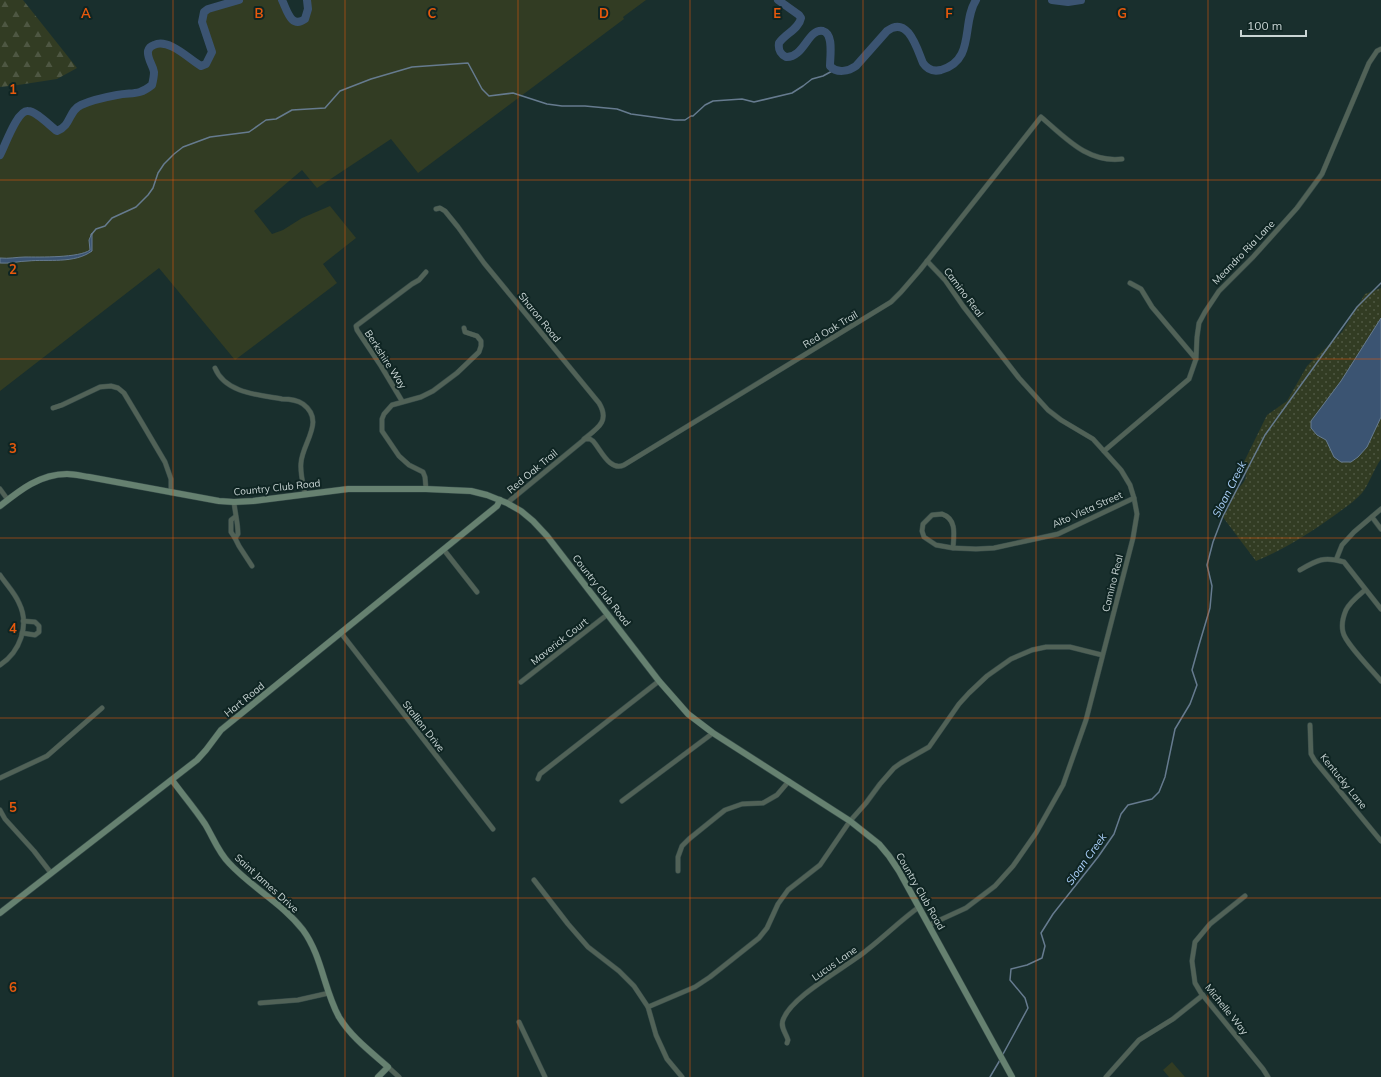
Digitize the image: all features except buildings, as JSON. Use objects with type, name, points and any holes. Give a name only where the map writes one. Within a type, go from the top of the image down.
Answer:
[{"type":"main road","name":"Country Club Road","points":[[0,506],[32,483],[49,476],[68,474],[218,501],[253,502],[348,489],[426,489],[471,491],[487,495],[507,503],[533,521],[547,536],[659,681],[688,714],[713,733],[850,821],[878,844],[889,856],[899,871],[1012,1077]]},
{"type":"main road","name":"Hart Road","points":[[0,913],[197,760],[221,730],[444,550],[497,506],[500,500]]},
{"type":"main road","name":"Saint James Drive","points":[[172,780],[204,824],[228,862],[243,877],[276,902],[303,930],[318,959],[329,993],[339,1017],[348,1029],[388,1067]]},
{"type":"main road","points":[[378,1077],[388,1067]]},
{"type":"street","name":"Meandro Ria Lane","points":[[1104,451],[1186,382],[1192,374],[1196,359],[1197,338],[1200,323],[1213,298],[1218,291],[1253,257],[1297,208],[1322,174],[1369,63],[1377,51],[1381,48]]},
{"type":"street","name":"Red Oak Trail","points":[[507,503],[581,441],[587,439],[592,440],[611,464],[618,467],[624,465],[888,304],[899,295],[927,261],[1041,117],[1088,154],[1104,159],[1122,159]]},
{"type":"street","name":"Sharon Road","points":[[436,209],[440,208],[445,211],[486,266],[599,403],[604,414],[602,422],[581,441]]},
{"type":"street","name":"Camino Real","points":[[927,261],[945,280],[963,306],[1019,378],[1048,410],[1093,440],[1121,470],[1128,480],[1137,514],[1133,538],[1086,720],[1078,746],[1062,785],[1036,833],[1013,866],[995,886],[966,908],[929,925]]},
{"type":"street","name":"Berkshire Way","points":[[402,401],[357,330],[356,326],[419,280],[426,272]]},
{"type":"street","points":[[1130,284],[1141,289],[1152,307],[1196,359]]},
{"type":"street","points":[[426,489],[426,477],[423,472],[402,461],[382,431],[381,425],[384,414],[392,405],[421,397],[432,391],[457,373],[479,352],[481,341],[477,336],[465,332],[464,328]]},
{"type":"street","points":[[215,368],[222,379],[242,391],[255,395],[297,401],[307,408],[312,417],[313,427],[301,464],[305,494]]},
{"type":"street","points":[[54,408],[62,406],[100,387],[111,386],[118,388],[124,393],[165,462],[171,479],[171,493]]},
{"type":"street","points":[[0,489],[8,500]]},
{"type":"street","name":"Alto Vista Street","points":[[953,548],[954,529],[951,520],[942,514],[932,515],[923,524],[922,531],[924,537],[936,545],[953,548],[994,548],[1058,534],[1134,498]]},
{"type":"street","points":[[234,502],[236,517],[231,520],[231,532],[252,566]]},
{"type":"street","points":[[1336,560],[1342,545],[1354,532],[1381,509]]},
{"type":"street","points":[[1372,517],[1381,529]]},
{"type":"street","points":[[444,550],[477,592]]},
{"type":"street","points":[[1300,570],[1320,559],[1344,562],[1352,570],[1365,590],[1381,609]]},
{"type":"street","points":[[0,575],[21,606],[23,621],[22,638],[16,649],[6,661],[0,665]]},
{"type":"street","points":[[1365,590],[1346,610],[1342,621],[1343,633],[1352,648],[1381,681]]},
{"type":"street","name":"Maverick Court","points":[[521,682],[608,614]]},
{"type":"street","points":[[22,633],[35,635],[39,632],[39,626],[35,622],[23,621]]},
{"type":"street","name":"Stallion Drive","points":[[341,634],[492,829]]},
{"type":"street","points":[[648,1007],[695,987],[759,938],[767,928],[778,904],[788,890],[820,865],[850,821],[894,768],[929,747],[969,692],[1000,666],[1011,659],[1032,650],[1046,647],[1070,647],[1102,655]]},
{"type":"street","points":[[538,779],[540,774],[659,681]]},
{"type":"street","points":[[0,778],[47,756],[102,708]]},
{"type":"street","name":"Kentucky Lane","points":[[1310,725],[1311,754],[1315,761],[1381,841]]},
{"type":"street","points":[[622,801],[713,733]]},
{"type":"street","points":[[678,871],[678,857],[682,846],[714,818],[725,810],[742,804],[763,803],[777,795],[789,782]]},
{"type":"street","points":[[0,810],[5,819],[34,851],[51,873]]},
{"type":"street","points":[[534,880],[588,947],[619,971],[634,986],[648,1007],[656,1035],[667,1059],[682,1077]]},
{"type":"street","name":"Michelle Way","points":[[1245,896],[1210,924],[1196,942],[1192,961],[1195,983],[1203,995],[1263,1068],[1268,1077]]},
{"type":"street","name":"Lucus Lane","points":[[787,1043],[788,1040],[782,1025],[782,1021],[792,1006],[833,973],[868,950],[919,907]]},
{"type":"street","points":[[260,1004],[298,1000],[329,993]]},
{"type":"street","points":[[1106,1077],[1139,1040],[1173,1019],[1203,995]]},
{"type":"street","points":[[519,1022],[545,1077]]},
{"type":"street","name":"Saint James Drive","points":[[388,1067],[399,1077]]},
{"type":"green space","points":[[0,0],[23,0],[77,68],[57,79],[0,87]]},
{"type":"green space","points":[[241,0],[281,0],[288,17],[297,23],[306,19],[308,0],[646,0],[623,17],[624,19],[418,173],[391,139],[317,188],[302,170],[254,211],[272,234],[283,230],[302,218],[330,206],[356,238],[323,264],[337,283],[235,360],[159,268],[0,391],[0,156],[11,130],[19,118],[28,111],[35,114],[57,131],[69,122],[75,111],[82,105],[144,91],[153,85],[155,72],[150,60],[149,52],[150,48],[156,45],[163,45],[176,50],[201,67],[206,64],[213,51],[204,27],[204,13],[213,8]]},
{"type":"green space","points":[[1381,288],[1381,459],[1364,490],[1352,502],[1326,522],[1297,540],[1256,561],[1222,516],[1228,509],[1232,496],[1245,479],[1246,475],[1242,466],[1267,415],[1287,401],[1307,366],[1342,332],[1365,294]]},
{"type":"green space","points":[[1172,1062],[1185,1077],[1169,1077],[1163,1070]]},
{"type":"water","points":[[92,233],[92,251],[77,258],[0,263],[0,258],[59,256],[85,253],[90,250],[89,240]]},
{"type":"water","points":[[1381,318],[1381,417],[1367,447],[1351,462],[1341,462],[1334,457],[1326,440],[1317,435],[1311,428],[1311,421],[1341,381]]},
{"type":"waterway","points":[[0,155],[12,129],[24,112],[28,111],[35,113],[57,131],[68,122],[74,111],[81,105],[94,100],[143,91],[152,85],[154,72],[148,54],[148,51],[152,46],[166,44],[179,50],[201,66],[206,64],[212,52],[202,22],[204,12],[208,9],[239,0]]},
{"type":"waterway","points":[[282,0],[290,17],[296,22],[305,19],[308,9],[307,0]]},
{"type":"waterway","points":[[778,0],[801,18],[798,25],[779,43],[779,50],[782,55],[786,57],[792,56],[802,48],[813,34],[818,31],[823,31],[829,36],[831,51],[830,66],[839,71],[856,66],[887,31],[894,27],[901,27],[911,36],[926,67],[938,71],[952,65],[964,50],[969,19],[976,0]]},
{"type":"waterway","points":[[1052,0],[1068,2],[1081,0]]},
{"type":"waterway","points":[[91,235],[96,229],[105,226],[112,218],[136,207],[153,188],[158,173],[164,164],[183,147],[210,137],[249,132],[266,120],[276,119],[292,110],[325,108],[340,91],[371,79],[412,67],[468,63],[482,89],[489,96],[513,93],[547,104],[617,109],[631,114],[675,120],[685,120],[713,101],[742,99],[754,102],[792,93],[812,79],[823,76],[834,70]]},
{"type":"waterway","name":"Sloan Creek","points":[[1002,1056],[1028,1008],[1025,998],[1010,980],[1011,969],[1027,965],[1042,958],[1045,946],[1041,933],[1053,914],[1098,857],[1114,834],[1121,814],[1128,805],[1152,799],[1159,792],[1165,777],[1175,729],[1190,704],[1197,685],[1192,670],[1210,608],[1212,586],[1207,565],[1213,542],[1223,516],[1265,435],[1357,307],[1381,283]]},
{"type":"waterway","name":"Sloan Creek","points":[[990,1077],[1000,1060]]}]
